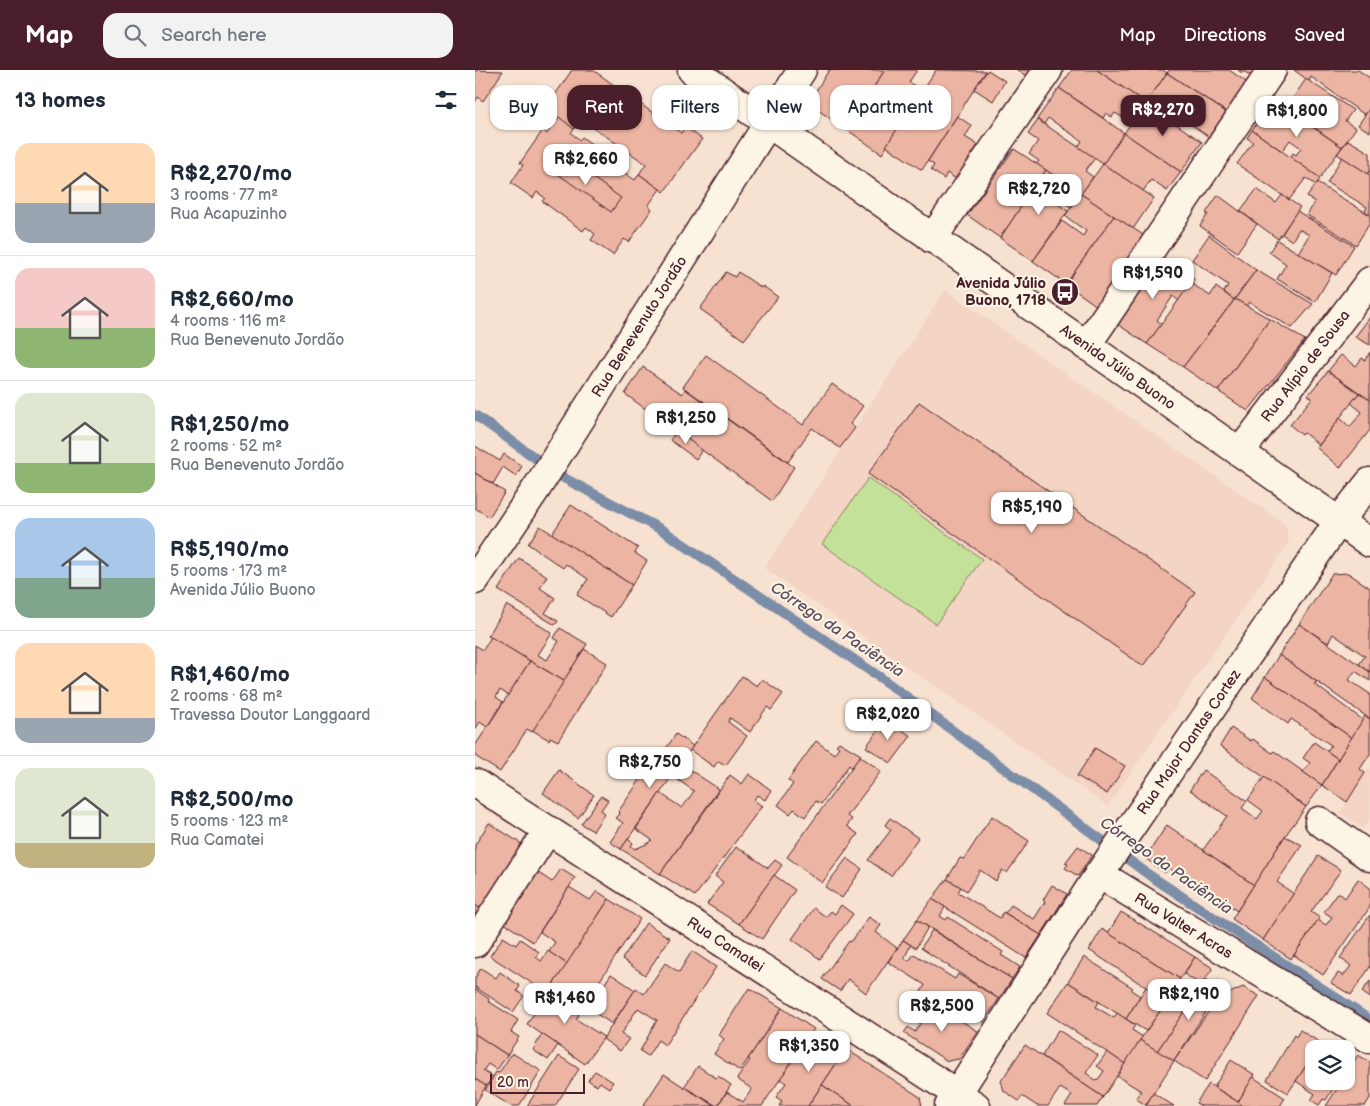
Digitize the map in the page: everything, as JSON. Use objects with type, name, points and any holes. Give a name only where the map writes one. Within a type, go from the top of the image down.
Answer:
[{"type":"street","name":"Avenida Júlio Buono","points":[[692,70],[748,110]]},
{"type":"street","name":"Rua Benevenuto Jordão","points":[[792,85],[802,70]]},
{"type":"street","points":[[932,239],[1048,70]]},
{"type":"street","points":[[1086,346],[1272,70]]},
{"type":"street","name":"Rua Benevenuto Jordão","points":[[479,565],[538,486],[763,130]]},
{"type":"street","name":"Avenida Júlio Buono","points":[[776,130],[1370,543]]},
{"type":"street","name":"Rua Alípio de Sousa","points":[[1240,452],[1370,281]]},
{"type":"street","name":"Rua Major Dantas Cortez","points":[[960,1102],[1101,871],[1339,521],[1370,482]]},
{"type":"street","name":"Rua Camatei","points":[[475,782],[960,1102]]},
{"type":"street","points":[[1319,821],[1370,857]]},
{"type":"street","points":[[475,943],[548,830]]},
{"type":"street","name":"Rua Valter Acras","points":[[1101,871],[1370,1039]]},
{"type":"shaded area","points":[[945,290],[1285,524],[1289,542],[1108,806],[764,568]]},
{"type":"shaded area","points":[[1370,766],[1370,818],[1363,829],[1340,813]]},
{"type":"green space","points":[[868,478],[982,559],[936,624],[822,544]]},
{"type":"building","points":[[475,70],[503,71],[494,85],[490,85],[490,90],[483,101],[478,97],[475,102]]},
{"type":"building","points":[[572,70],[593,70],[614,85],[567,85],[567,124],[557,116],[557,92]]},
{"type":"building","points":[[829,70],[885,70],[875,85],[830,85],[830,118],[820,111],[820,85]]},
{"type":"building","points":[[885,70],[917,70],[909,82],[913,85],[875,85]]},
{"type":"building","points":[[936,70],[986,71],[951,125],[951,85],[926,85]]},
{"type":"building","points":[[988,70],[1005,81],[993,101],[974,89]]},
{"type":"building","points":[[1017,70],[1041,70],[1034,81]]},
{"type":"building","points":[[1072,70],[1097,70],[1146,103],[1132,123],[1115,113],[1112,117],[1106,113],[1103,118],[1059,88]]},
{"type":"building","points":[[1097,70],[1163,70],[1167,73],[1146,103]]},
{"type":"building","points":[[1169,70],[1229,70],[1255,88],[1234,117],[1167,73]]},
{"type":"building","points":[[1238,70],[1260,70],[1254,78]]},
{"type":"building","points":[[1294,70],[1358,70],[1370,78],[1370,108],[1365,115],[1311,77],[1309,81]]},
{"type":"building","points":[[1167,73],[1226,112],[1209,137],[1176,114],[1171,121],[1146,103]]},
{"type":"building","points":[[1306,79],[1353,110],[1345,121],[1356,128],[1342,147],[1286,108]]},
{"type":"building","points":[[1059,88],[1124,133],[1103,164],[1078,147],[1082,141],[1048,118],[1044,124],[1037,119]]},
{"type":"building","points":[[1273,100],[1342,147],[1320,178],[1290,157],[1293,153],[1296,155],[1301,148],[1290,140],[1282,151],[1252,130]]},
{"type":"building","points":[[1146,103],[1202,142],[1181,172],[1124,133]]},
{"type":"building","points":[[642,105],[652,112],[652,130],[677,130],[681,133],[683,130],[689,130],[702,139],[664,192],[639,174],[646,164],[597,130],[642,130]]},
{"type":"building","points":[[1370,108],[1370,132],[1358,125]]},
{"type":"building","points":[[957,116],[972,126],[965,137],[978,145],[956,179],[947,173],[944,179],[931,170],[934,165],[928,161],[948,130],[951,130],[951,125]]},
{"type":"building","points":[[559,117],[567,123],[567,130],[573,130],[571,133],[580,140],[582,137],[628,171],[626,174],[635,180],[639,174],[660,189],[648,206],[652,209],[629,242],[624,239],[613,255],[591,240],[595,234],[586,227],[583,231],[542,201],[545,198],[537,192],[533,198],[511,183],[523,165],[520,163],[543,130],[547,134],[550,130],[557,130],[557,120]]},
{"type":"building","points":[[1038,120],[1095,158],[1085,171],[1093,177],[1081,194],[1036,164],[1039,161],[1029,154],[1038,141],[1028,134]]},
{"type":"building","points":[[847,130],[897,130],[882,154]]},
{"type":"building","points":[[897,130],[948,130],[922,170],[886,146]]},
{"type":"building","points":[[1252,130],[1320,178],[1316,185],[1306,178],[1289,200],[1237,164],[1253,142],[1247,138]]},
{"type":"building","points":[[1124,133],[1181,172],[1167,191],[1151,180],[1143,191],[1103,164]]},
{"type":"building","points":[[1348,140],[1370,153],[1370,171],[1368,174],[1337,154]]},
{"type":"building","points":[[1014,149],[1046,170],[1000,238],[967,215]]},
{"type":"building","points":[[557,152],[621,198],[611,212],[547,166]]},
{"type":"building","points":[[1342,157],[1370,175],[1370,215],[1365,211],[1367,207],[1327,183]]},
{"type":"building","points":[[1103,164],[1154,198],[1133,229],[1081,194]]},
{"type":"building","points":[[1046,170],[1081,194],[1071,207],[1055,196],[1052,200],[1068,211],[1033,261],[1000,238]]},
{"type":"building","points":[[1317,183],[1370,215],[1370,223],[1356,245],[1307,215],[1315,202],[1307,197]]},
{"type":"building","points":[[1257,189],[1276,203],[1282,195],[1300,207],[1278,239],[1240,211]]},
{"type":"building","points":[[1081,194],[1114,216],[1066,284],[1033,261],[1062,221],[1083,236],[1086,231],[1065,216]]},
{"type":"building","points":[[1218,195],[1257,224],[1237,252],[1200,226]]},
{"type":"building","points":[[1297,211],[1354,246],[1336,275],[1298,253],[1309,235],[1299,229],[1292,241],[1282,234]]},
{"type":"building","points":[[1114,216],[1148,238],[1097,306],[1066,284]]},
{"type":"building","points":[[1209,235],[1256,270],[1234,300],[1224,292],[1228,285],[1192,260]]},
{"type":"building","points":[[1277,240],[1332,273],[1315,302],[1277,279],[1286,264],[1269,252]]},
{"type":"building","points":[[1161,257],[1194,279],[1179,301],[1173,296],[1157,320],[1162,324],[1147,344],[1114,322]]},
{"type":"building","points":[[1256,270],[1313,304],[1292,328],[1249,302],[1246,306],[1235,299]]},
{"type":"building","points":[[726,272],[735,277],[738,272],[778,297],[744,340],[700,309]]},
{"type":"building","points":[[1191,283],[1210,296],[1216,287],[1234,300],[1183,367],[1147,344]]},
{"type":"building","points":[[1235,299],[1270,319],[1218,391],[1183,367]]},
{"type":"building","points":[[1370,317],[1370,345],[1355,337]]},
{"type":"building","points":[[1270,319],[1305,340],[1248,411],[1218,391]]},
{"type":"building","points":[[1370,352],[1370,400],[1328,371],[1341,355],[1356,366],[1362,358],[1365,360]]},
{"type":"building","points":[[706,355],[803,425],[832,384],[863,406],[850,424],[855,428],[840,448],[812,428],[788,462],[683,387]]},
{"type":"building","points":[[643,367],[682,394],[685,389],[794,467],[772,501],[625,394]]},
{"type":"building","points":[[1328,371],[1359,393],[1319,445],[1290,425],[1312,398],[1308,395]]},
{"type":"building","points":[[1359,393],[1370,400],[1370,430],[1340,468],[1317,448],[1340,418],[1350,427],[1362,412],[1351,403]]},
{"type":"building","points":[[919,402],[1195,592],[1143,666],[868,474]]},
{"type":"building","points":[[677,431],[702,450],[696,459],[670,440]]},
{"type":"building","points":[[475,446],[500,461],[504,454],[522,466],[516,476],[503,467],[493,484],[475,473]]},
{"type":"building","points":[[475,473],[505,492],[489,517],[475,508]]},
{"type":"building","points":[[571,505],[638,548],[635,553],[647,561],[632,585],[552,534]]},
{"type":"building","points":[[540,526],[632,585],[611,617],[577,595],[588,579],[566,564],[563,568],[528,544]]},
{"type":"building","points":[[519,558],[547,576],[540,588],[555,598],[545,613],[558,621],[555,625],[498,590]]},
{"type":"building","points":[[1348,573],[1370,588],[1370,672],[1359,664],[1365,656],[1333,634],[1328,643],[1299,624],[1332,574]]},
{"type":"building","points":[[507,605],[552,633],[538,655],[547,660],[559,641],[554,638],[560,628],[587,644],[564,681],[488,636]]},
{"type":"building","points":[[1299,624],[1370,672],[1370,681],[1355,671],[1349,680],[1370,694],[1370,719],[1279,655]]},
{"type":"building","points":[[491,637],[530,661],[508,695],[500,690],[496,697],[503,702],[487,727],[480,722],[475,730],[475,645],[483,650]]},
{"type":"building","points":[[584,649],[607,663],[558,741],[550,737],[549,740],[532,730]]},
{"type":"building","points":[[1279,655],[1317,682],[1314,684],[1363,720],[1352,738],[1265,677]]},
{"type":"building","points":[[530,661],[564,681],[532,732],[527,729],[500,772],[475,756],[475,746]]},
{"type":"building","points":[[742,676],[757,686],[762,679],[783,694],[771,710],[767,707],[750,732],[730,718],[728,722],[747,736],[726,765],[718,761],[714,767],[690,750]]},
{"type":"building","points":[[1265,677],[1352,738],[1338,759],[1327,751],[1331,745],[1291,719],[1288,724],[1252,698]]},
{"type":"building","points":[[1365,716],[1370,719],[1370,754],[1360,769],[1365,773],[1347,802],[1322,785]]},
{"type":"building","points":[[886,719],[911,736],[891,763],[866,747]]},
{"type":"building","points":[[1231,728],[1251,741],[1253,739],[1272,753],[1274,751],[1322,785],[1306,807],[1220,746]]},
{"type":"building","points":[[676,734],[693,746],[621,849],[610,842],[623,823],[616,818],[620,814],[618,812],[655,758],[658,760]]},
{"type":"building","points":[[816,741],[834,754],[839,747],[836,745],[839,742],[861,755],[852,768],[849,765],[821,804],[816,801],[805,817],[794,809],[790,814],[778,805],[793,784],[788,780]]},
{"type":"building","points":[[1314,742],[1338,759],[1322,785],[1303,772],[1310,763],[1303,758]]},
{"type":"building","points":[[1095,748],[1125,766],[1107,794],[1077,776]]},
{"type":"building","points":[[860,756],[881,771],[847,816],[852,819],[847,826],[858,834],[822,883],[787,857]]},
{"type":"building","points":[[687,768],[719,789],[660,874],[621,849],[628,839],[633,843],[631,846],[635,849],[652,840],[636,829],[660,793],[682,808],[694,791],[678,780]]},
{"type":"building","points":[[559,770],[594,795],[578,818],[543,793]]},
{"type":"building","points":[[1203,770],[1247,801],[1242,808],[1257,819],[1263,811],[1248,800],[1264,777],[1306,807],[1254,885],[1203,850],[1227,816],[1190,790]]},
{"type":"building","points":[[749,774],[771,790],[765,800],[757,795],[754,800],[762,806],[695,896],[660,874],[730,775],[742,784]]},
{"type":"building","points":[[601,796],[608,800],[601,810],[605,813],[593,831],[581,824]]},
{"type":"building","points":[[992,816],[1029,841],[1007,873],[1002,870],[996,881],[980,870],[967,891],[947,879],[960,858],[964,859]]},
{"type":"building","points":[[890,818],[918,838],[891,876],[868,860],[891,830],[885,825]]},
{"type":"building","points":[[489,823],[528,848],[487,913],[475,905],[475,845]]},
{"type":"building","points":[[1167,825],[1254,885],[1237,911],[1230,906],[1228,909],[1169,868],[1165,873],[1145,858]]},
{"type":"building","points":[[1285,836],[1302,845],[1277,882],[1294,894],[1263,940],[1232,919]]},
{"type":"building","points":[[1078,846],[1092,855],[1078,876],[1065,868],[1068,864],[1065,863]]},
{"type":"building","points":[[736,847],[768,868],[775,860],[782,865],[739,924],[707,904],[723,882],[715,876]]},
{"type":"building","points":[[1318,856],[1341,870],[1311,912],[1320,918],[1291,959],[1263,940]]},
{"type":"building","points":[[847,858],[862,869],[842,898],[825,887]]},
{"type":"building","points":[[561,869],[575,878],[533,942],[504,923],[537,872],[552,882]]},
{"type":"building","points":[[774,875],[795,890],[762,939],[739,924]]},
{"type":"building","points":[[947,879],[961,887],[958,892],[1000,918],[1003,912],[1041,935],[1026,958],[932,899]]},
{"type":"building","points":[[1358,879],[1370,888],[1370,907],[1323,975],[1294,955],[1318,920],[1326,925],[1332,917],[1324,912],[1338,892],[1345,898]]},
{"type":"building","points":[[1052,885],[1067,894],[1041,935],[1005,913],[1011,905],[1034,919],[1045,902],[1043,900]]},
{"type":"building","points":[[569,887],[590,900],[597,891],[609,899],[567,964],[549,952],[555,942],[540,932]]},
{"type":"building","points":[[609,899],[640,919],[584,1005],[552,986]]},
{"type":"building","points":[[932,899],[945,907],[940,916],[946,920],[948,917],[1003,952],[1001,955],[1020,967],[1012,979],[917,920]]},
{"type":"building","points":[[475,905],[487,913],[475,932]]},
{"type":"building","points":[[841,905],[853,914],[820,959],[792,939],[814,908],[826,917],[831,911],[835,914]]},
{"type":"building","points":[[1121,912],[1195,957],[1180,979],[1108,933]]},
{"type":"building","points":[[1370,915],[1370,967],[1351,995],[1331,983],[1338,973],[1343,976],[1351,966],[1340,958]]},
{"type":"building","points":[[869,917],[881,925],[876,932],[897,948],[866,993],[848,979],[840,991],[822,979]]},
{"type":"building","points":[[917,920],[928,927],[916,948],[903,940]]},
{"type":"building","points":[[646,923],[670,938],[645,975],[622,959]]},
{"type":"building","points":[[1102,929],[1180,979],[1167,1001],[1089,950]]},
{"type":"building","points":[[932,930],[1012,979],[999,999],[921,948]]},
{"type":"building","points":[[503,937],[516,945],[520,939],[539,952],[536,957],[541,961],[548,951],[567,964],[547,993],[490,956]]},
{"type":"building","points":[[903,940],[911,945],[904,958],[909,961],[914,954],[955,979],[958,974],[999,999],[983,1022],[960,1007],[954,1016],[919,995],[925,985],[888,962]]},
{"type":"building","points":[[692,951],[716,967],[665,1045],[658,1040],[648,1056],[640,1051],[657,1020],[638,1008],[621,1034],[629,1039],[620,1051],[603,1039],[636,988],[644,994],[665,963],[679,972]]},
{"type":"building","points":[[1084,957],[1133,988],[1131,990],[1140,996],[1126,1019],[1068,982]]},
{"type":"building","points":[[1195,957],[1213,968],[1201,985],[1184,974]]},
{"type":"building","points":[[481,968],[496,978],[500,972],[520,986],[517,991],[524,996],[513,1012],[475,987],[475,978]]},
{"type":"building","points":[[611,974],[635,990],[612,1024],[592,1011],[604,993],[600,991]]},
{"type":"building","points":[[1206,979],[1220,990],[1174,1061],[1157,1051]]},
{"type":"building","points":[[1370,981],[1370,998],[1362,992]]},
{"type":"building","points":[[1068,982],[1099,1002],[1096,1007],[1114,1018],[1117,1013],[1135,1025],[1132,1030],[1143,1037],[1125,1064],[1047,1013]]},
{"type":"building","points":[[1181,983],[1197,993],[1157,1051],[1140,1040],[1162,1008],[1164,1010]]},
{"type":"building","points":[[552,986],[584,1005],[576,1019],[604,1037],[585,1064],[527,1024]]},
{"type":"building","points":[[1146,987],[1167,1001],[1146,1031],[1126,1019]]},
{"type":"building","points":[[1243,987],[1259,996],[1205,1081],[1174,1061],[1223,991],[1228,994]]},
{"type":"building","points":[[749,988],[782,1008],[740,1071],[714,1054],[724,1039],[719,1035]]},
{"type":"building","points":[[475,989],[489,999],[488,1001],[518,1020],[511,1032],[519,1037],[507,1055],[475,1034]]},
{"type":"building","points":[[925,999],[978,1031],[959,1059],[947,1061],[904,1033],[908,1027],[915,1032],[926,1013],[918,1008]]},
{"type":"building","points":[[782,1008],[814,1029],[762,1106],[717,1106],[727,1092],[743,1102],[752,1089],[737,1079]]},
{"type":"building","points":[[1058,1030],[1098,1055],[1086,1073],[1097,1081],[1104,1071],[1097,1066],[1107,1052],[1125,1064],[1103,1097],[1042,1056]]},
{"type":"building","points":[[1300,1030],[1316,1040],[1305,1040],[1305,1068],[1288,1093],[1267,1080],[1294,1035],[1296,1037]]},
{"type":"building","points":[[822,1033],[846,1049],[808,1106],[779,1106],[782,1101],[776,1097],[786,1083],[780,1079],[800,1050],[808,1055]]},
{"type":"building","points":[[475,1034],[507,1055],[497,1070],[488,1064],[483,1071],[493,1077],[486,1086],[475,1079]]},
{"type":"building","points":[[542,1034],[558,1045],[548,1060],[533,1050]]},
{"type":"building","points":[[1140,1040],[1174,1061],[1146,1105],[1136,1099],[1141,1091],[1117,1076]]},
{"type":"building","points":[[1025,1045],[1103,1097],[1097,1106],[1065,1106],[1072,1095],[1060,1088],[1048,1106],[1037,1106],[1022,1096],[1019,1101],[1004,1091],[1001,1081]]},
{"type":"building","points":[[846,1049],[920,1097],[922,1106],[854,1106],[822,1085]]},
{"type":"building","points":[[512,1053],[541,1071],[519,1106],[511,1106],[485,1090],[496,1072],[499,1073]]},
{"type":"building","points":[[1358,1055],[1370,1062],[1370,1098],[1365,1106],[1326,1106],[1336,1090],[1355,1090],[1355,1060]]},
{"type":"building","points":[[559,1056],[579,1069],[555,1106],[527,1106]]},
{"type":"building","points":[[1231,1060],[1255,1075],[1238,1102],[1214,1087]]},
{"type":"building","points":[[698,1066],[731,1085],[717,1106],[684,1087]]},
{"type":"building","points":[[1305,1068],[1305,1087],[1296,1081]]},
{"type":"building","points":[[595,1071],[613,1082],[609,1088],[600,1082],[597,1086],[588,1080]]},
{"type":"building","points":[[664,1074],[684,1087],[715,1106],[643,1106]]},
{"type":"building","points":[[1253,1077],[1285,1098],[1280,1106],[1243,1106],[1238,1102]]},
{"type":"building","points":[[475,1079],[486,1086],[475,1105]]},
{"type":"building","points":[[1209,1084],[1242,1106],[1201,1106],[1196,1103]]},
{"type":"building","points":[[822,1085],[854,1106],[808,1106]]},
{"type":"building","points":[[1309,1090],[1332,1090],[1326,1100],[1323,1099],[1319,1105],[1311,1100],[1315,1094]]},
{"type":"building","points":[[1153,1093],[1174,1106],[1146,1106]]},
{"type":"waterway","name":"Córrego da Paciência","points":[[475,415],[562,477],[662,530],[881,678],[1152,877],[1370,1020]]},
{"type":"place","name":"Avenida Júlio Buono, 1718","points":[[1065,292]]}]
